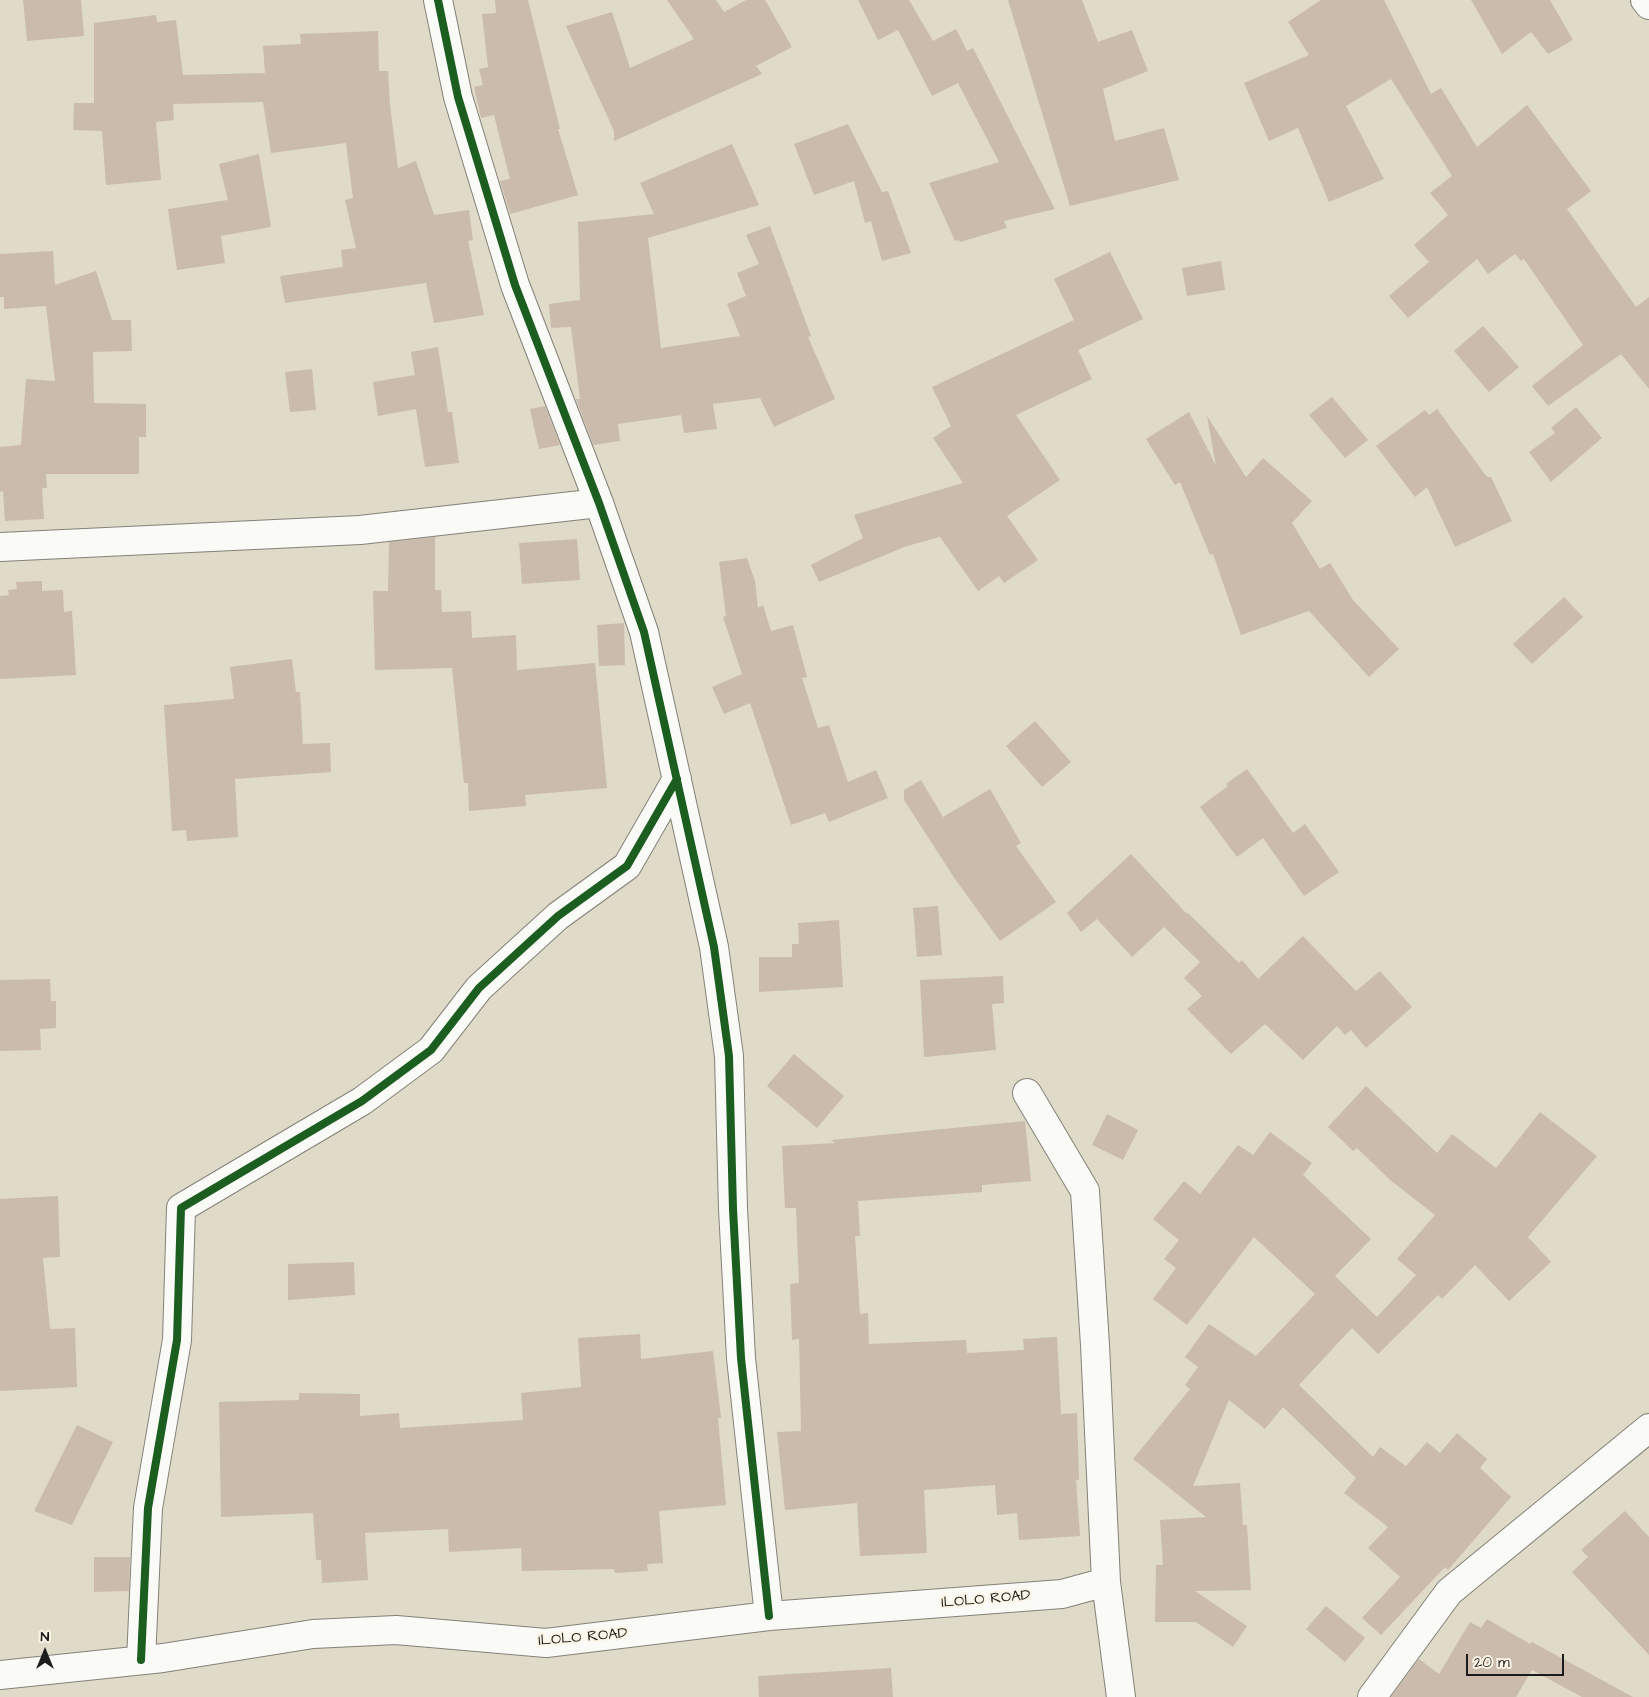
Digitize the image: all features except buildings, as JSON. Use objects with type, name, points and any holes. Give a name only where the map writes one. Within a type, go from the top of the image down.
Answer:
[{"type":"street","points":[[438,0],[458,97],[515,285],[599,503],[644,632],[714,947],[729,1056],[733,1209],[742,1358],[769,1616]]},
{"type":"street","points":[[1645,0],[1649,5]]},
{"type":"street","points":[[0,547],[360,530],[599,503]]},
{"type":"street","points":[[141,1660],[148,1508],[177,1340],[182,1208],[362,1101],[432,1050],[479,988],[558,916],[627,866],[677,779]]},
{"type":"street","points":[[1027,1093],[1085,1191],[1095,1346],[1106,1582],[1121,1697]]},
{"type":"street","points":[[1372,1697],[1449,1592],[1649,1428]]},
{"type":"street","name":"ILOLO ROAD","points":[[0,1675],[141,1660],[313,1634],[396,1630],[546,1643],[769,1616],[1062,1594],[1106,1582]]},
{"type":"cycle path","points":[[438,0],[458,97],[515,285],[599,503],[644,632],[714,947],[729,1056],[733,1209],[741,1358],[769,1616]]},
{"type":"cycle path","points":[[141,1660],[148,1508],[177,1340],[181,1208],[362,1101],[431,1050],[479,988],[558,916],[627,866],[677,779]]}]
